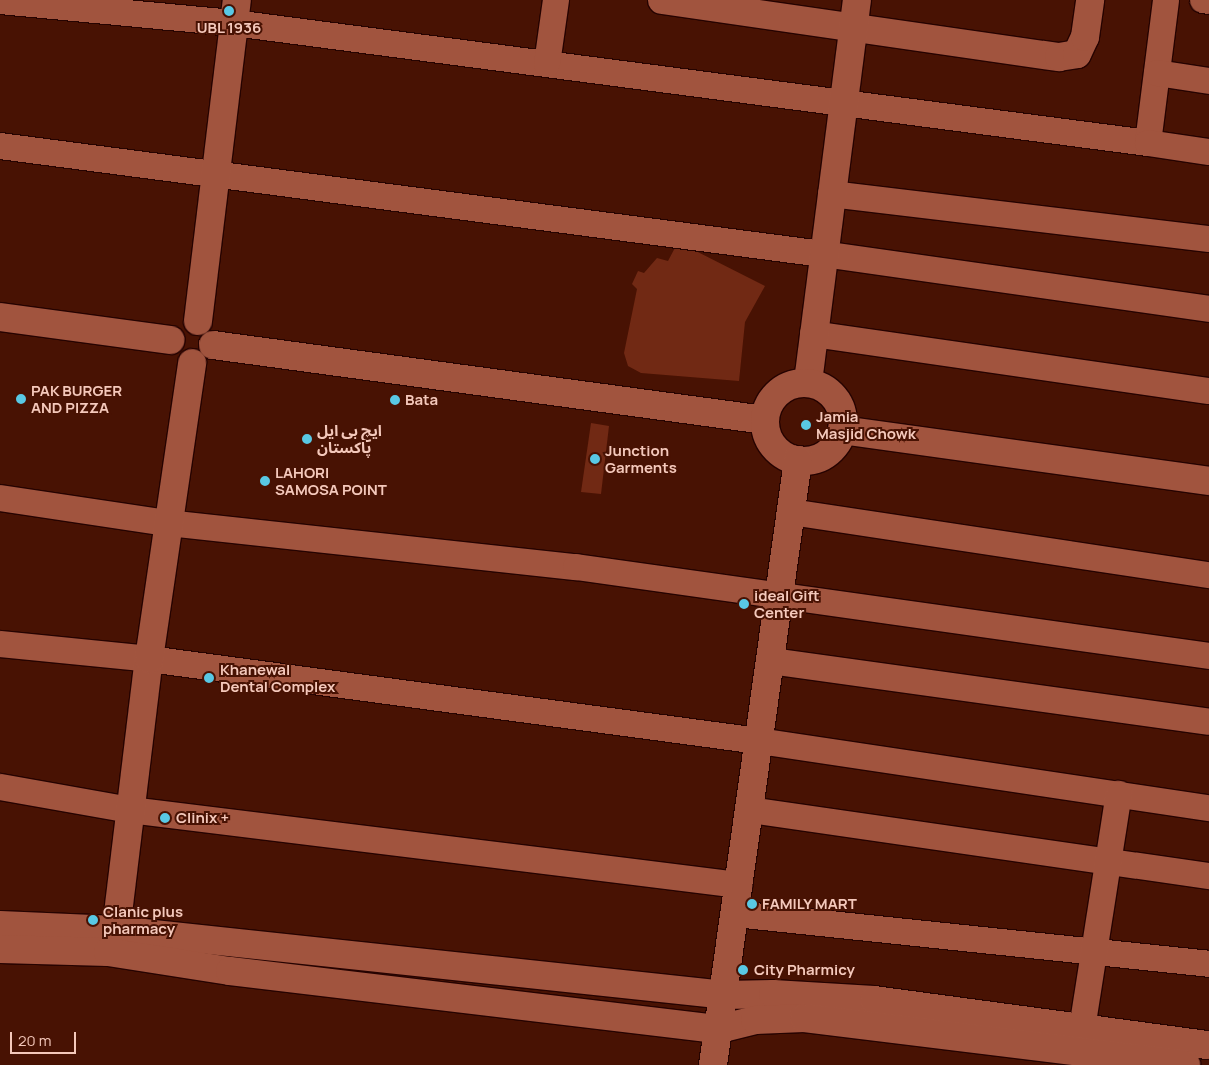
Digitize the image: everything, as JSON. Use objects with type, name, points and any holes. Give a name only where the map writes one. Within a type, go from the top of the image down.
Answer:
[{"type":"street","points":[[547,64],[556,0]]},
{"type":"street","points":[[662,0],[1059,57],[1077,54],[1085,37],[1090,0]]},
{"type":"street","points":[[808,382],[823,254],[858,0]]},
{"type":"street","points":[[1148,144],[1166,0]]},
{"type":"street","points":[[1203,0],[1209,1]]},
{"type":"street","points":[[0,1],[235,12],[547,64],[844,101],[1209,152]]},
{"type":"street","points":[[198,321],[235,12]]},
{"type":"street","points":[[1157,73],[1209,81]]},
{"type":"street","points":[[0,146],[823,254],[1209,309]]},
{"type":"street","points":[[831,194],[1209,239]]},
{"type":"street","points":[[0,317],[170,340]]},
{"type":"street","points":[[170,340],[179,324],[198,321]]},
{"type":"street","points":[[170,340],[178,359],[192,364],[208,356],[213,346],[211,333],[198,321]]},
{"type":"street","points":[[813,334],[1209,391]]},
{"type":"street","points":[[213,346],[765,420]]},
{"type":"street","points":[[116,930],[149,658],[192,364]]},
{"type":"street","points":[[808,382],[832,393],[840,404],[842,430],[828,453],[817,459],[798,460],[781,453],[772,444],[765,420],[774,397],[783,389],[808,382]]},
{"type":"street","points":[[842,430],[1209,481]]},
{"type":"street","points":[[713,1065],[725,995],[798,460]]},
{"type":"street","points":[[0,498],[168,523],[576,567],[1209,656]]},
{"type":"street","points":[[791,512],[1209,575]]},
{"type":"street","points":[[0,644],[149,658],[759,740],[1209,808]]},
{"type":"street","points":[[771,661],[1209,722]]},
{"type":"street","points":[[0,788],[130,810],[739,885]]},
{"type":"street","points":[[1082,1029],[1119,794]]},
{"type":"street","points":[[750,810],[1209,876]]},
{"type":"street","points":[[735,914],[1094,949],[1209,964]]},
{"type":"street","points":[[0,925],[116,930],[725,995],[773,994],[874,1000],[1209,1045]]},
{"type":"street","points":[[0,949],[108,952],[230,971],[719,1029],[755,1020],[804,1018],[1186,1065]]},
{"type":"building","points":[[678,242],[765,286],[745,322],[739,381],[641,373],[628,366],[624,353],[637,289],[632,284],[638,271],[644,273],[657,258],[668,261]]},
{"type":"building","name":"Junction Garments","points":[[591,423],[609,426],[601,494],[581,492]]},
{"type":"place","name":"UBL 1936","points":[[229,11]]},
{"type":"place","name":"PAK BURGER AND PIZZA","points":[[21,399]]},
{"type":"place","name":"Bata","points":[[395,400]]},
{"type":"place","name":"Jamia Masjid Chowk","points":[[806,425]]},
{"type":"place","name":"ایچ بی ایل پاکستان","points":[[307,439]]},
{"type":"place","name":"Junction Garments","points":[[595,459]]},
{"type":"place","name":"LAHORI SAMOSA POINT","points":[[265,481]]},
{"type":"place","name":"ideal Gift Center","points":[[744,604]]},
{"type":"place","name":"Khanewal Dental Complex","points":[[209,678]]},
{"type":"place","name":"Clinix +","points":[[165,818]]},
{"type":"place","name":"FAMILY MART","points":[[752,904]]},
{"type":"place","name":"Clanic plus pharmacy","points":[[93,920]]},
{"type":"place","name":"City Pharmicy","points":[[743,970]]}]
